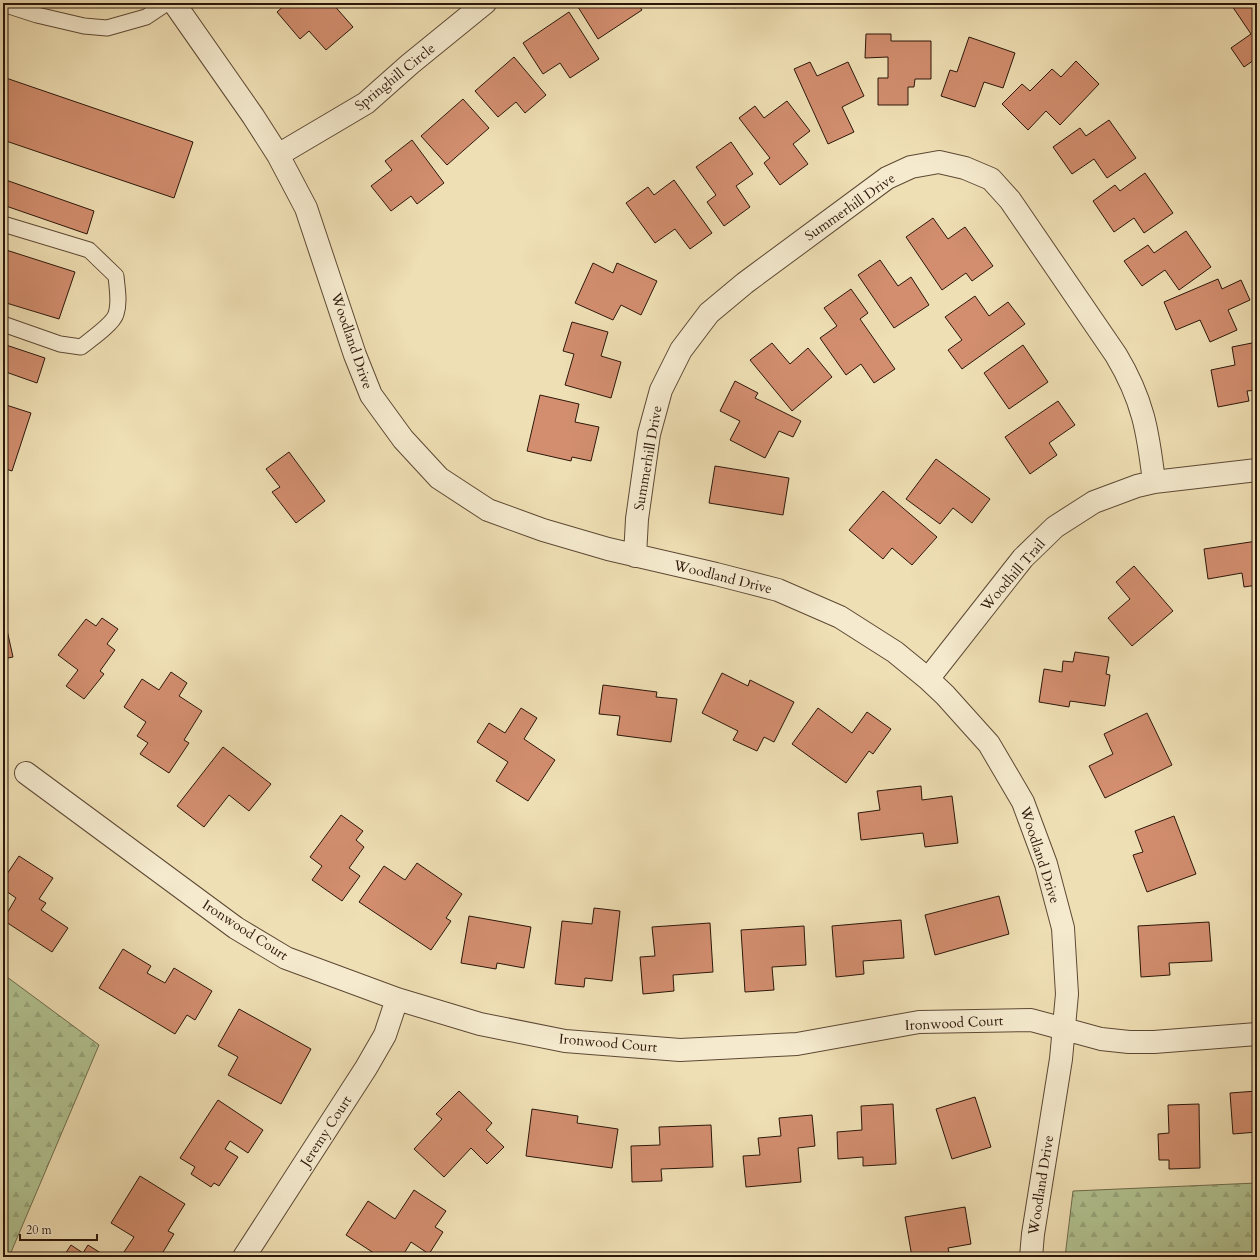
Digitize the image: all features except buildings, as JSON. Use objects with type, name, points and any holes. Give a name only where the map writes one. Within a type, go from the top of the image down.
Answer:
[{"type":"street","name":"Woodland Drive","points":[[174,3],[254,116],[278,155],[306,208],[355,355],[371,395],[403,439],[439,478],[488,510],[543,530],[635,556],[716,574],[778,590],[840,617],[895,652],[928,679],[945,695],[988,744],[1023,802],[1046,864],[1063,928],[1066,994],[1064,1029],[1061,1059],[1033,1234],[1031,1257]]},
{"type":"street","name":"Springhill Circle","points":[[278,155],[366,103],[410,64],[485,3]]},
{"type":"street","name":"Summerhill Drive","points":[[635,556],[637,519],[649,434],[661,390],[681,350],[709,313],[745,283],[887,178],[911,167],[938,162],[965,168],[991,180],[1010,200],[1116,355],[1131,380],[1142,407],[1150,448],[1154,482]]},
{"type":"street","name":"Woodhill Trail","points":[[928,679],[1023,558],[1056,527],[1094,502],[1137,486],[1154,482],[1257,470]]},
{"type":"street","name":"Ironwood Court","points":[[26,773],[236,928],[280,954],[341,980],[397,999],[480,1024],[565,1041],[680,1050],[797,1044],[919,1022],[1031,1020],[1101,1039],[1129,1042],[1257,1034]]},
{"type":"street","name":"Jeremy Court","points":[[244,1257],[366,1068],[385,1035],[397,999]]},
{"type":"lane","points":[[3,4],[37,15],[78,24],[108,28],[146,16],[167,3]]},
{"type":"lane","points":[[3,224],[89,250],[116,276],[118,298],[116,316],[81,347],[60,344],[3,324]]},
{"type":"green space","points":[[3,974],[99,1045],[9,1257],[3,1257]]},
{"type":"green space","points":[[1257,1183],[1257,1257],[1065,1257],[1073,1191]]}]
